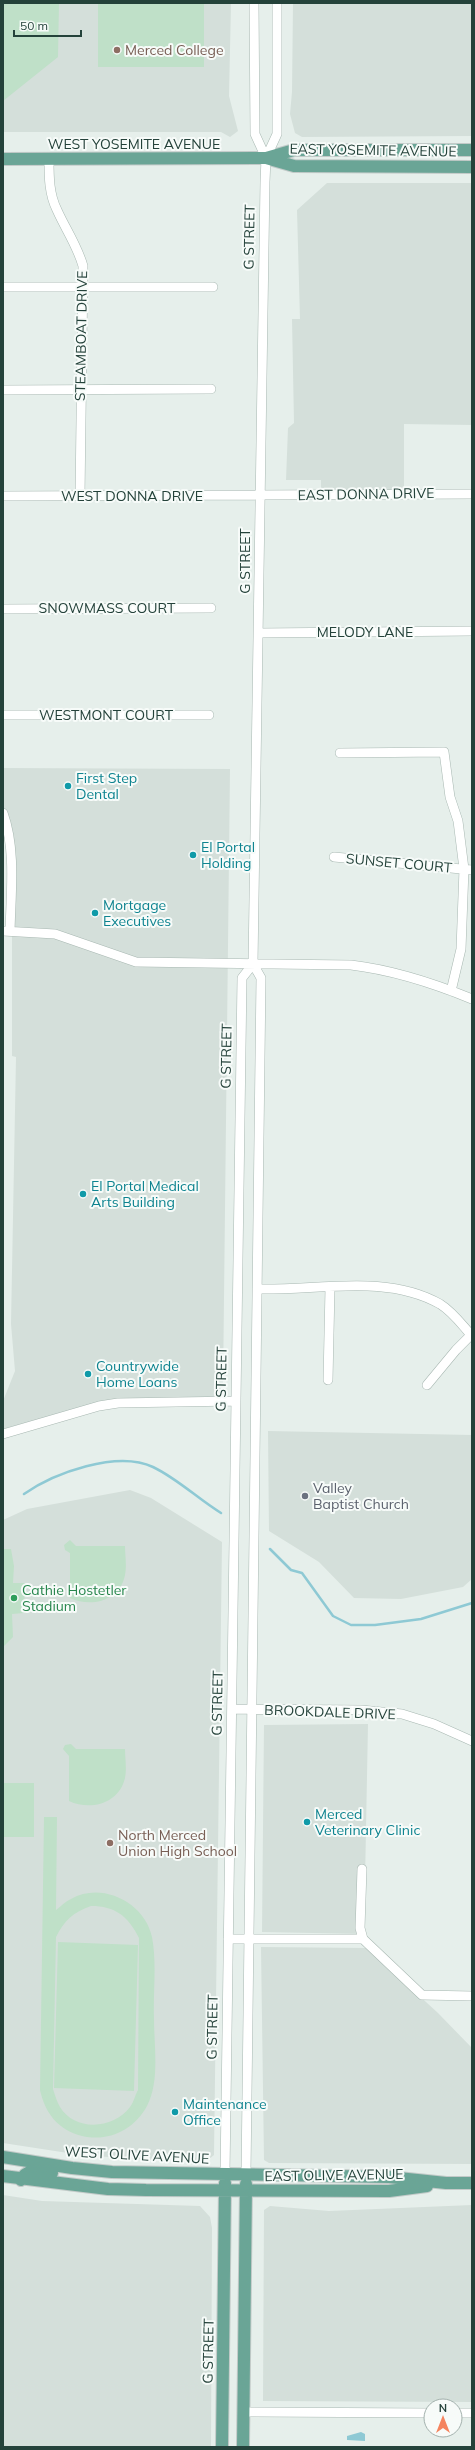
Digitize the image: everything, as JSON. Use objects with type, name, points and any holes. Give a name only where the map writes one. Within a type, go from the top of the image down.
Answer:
[{"type":"main road","name":"EAST YOSEMITE AVENUE","points":[[266,158],[294,150],[472,150]]},
{"type":"main road","name":"EAST YOSEMITE AVENUE","points":[[266,158],[294,166],[472,166]]},
{"type":"main road","name":"WEST YOSEMITE AVENUE","points":[[3,159],[266,158]]},
{"type":"main road","name":"WEST OLIVE AVENUE","points":[[3,2157],[72,2168],[119,2172],[246,2174]]},
{"type":"main road","points":[[21,2180],[24,2173],[30,2171],[61,2173],[72,2168]]},
{"type":"main road","name":"G STREET","points":[[222,2447],[225,2174]]},
{"type":"main road","name":"G STREET","points":[[243,2447],[246,2174]]},
{"type":"main road","name":"EAST OLIVE AVENUE","points":[[246,2174],[389,2177],[446,2183],[472,2183]]},
{"type":"main road","points":[[3,2176],[21,2180],[108,2189],[246,2191]]},
{"type":"main road","name":"EAST OLIVE AVENUE","points":[[246,2191],[389,2191],[446,2183]]},
{"type":"street","name":"G STREET","points":[[254,3],[255,134],[266,158]]},
{"type":"street","name":"G STREET","points":[[246,2174],[261,978],[253,964],[266,158],[277,134],[277,3]]},
{"type":"street","name":"STEAMBOAT DRIVE","points":[[48,159],[49,179],[53,200],[80,254],[83,266],[80,496]]},
{"type":"street","points":[[3,287],[213,287]]},
{"type":"street","points":[[3,390],[211,389]]},
{"type":"street","name":"EAST DONNA DRIVE","points":[[260,495],[472,494]]},
{"type":"street","name":"WEST DONNA DRIVE","points":[[3,496],[260,495]]},
{"type":"street","name":"SNOWMASS COURT","points":[[3,608],[211,608]]},
{"type":"street","name":"MELODY LANE","points":[[259,633],[472,631]]},
{"type":"street","name":"WESTMONT COURT","points":[[3,715],[209,715]]},
{"type":"street","points":[[340,753],[444,752],[450,797],[458,821],[468,870],[461,949],[451,990]]},
{"type":"street","points":[[3,813],[8,826],[11,854],[7,931],[55,934],[136,962],[351,966],[374,968],[451,990],[472,999]]},
{"type":"street","name":"SUNSET COURT","points":[[334,858],[468,870]]},
{"type":"street","name":"G STREET","points":[[225,2174],[242,978],[253,964]]},
{"type":"street","points":[[328,1380],[330,1288]]},
{"type":"street","points":[[257,1289],[387,1288],[420,1295],[440,1305],[458,1319],[472,1335],[427,1385]]},
{"type":"street","points":[[3,1434],[99,1406],[118,1403],[236,1401]]},
{"type":"street","name":"BROOKDALE DRIVE","points":[[232,1709],[361,1710],[402,1714],[434,1724],[472,1741]]},
{"type":"street","points":[[362,1869],[360,1928],[363,1939],[422,1995],[472,1996]]},
{"type":"street","points":[[228,1938],[363,1939]]},
{"type":"street","points":[[243,2412],[423,2413]]},
{"type":"shaded area","name":"Merced College","points":[[3,3],[231,3],[229,96],[238,131],[230,137],[221,132],[3,132]]},
{"type":"shaded area","points":[[293,3],[472,3],[472,136],[302,137],[295,133],[290,114],[292,92]]},
{"type":"shaded area","points":[[327,183],[472,183],[472,425],[404,424],[404,490],[321,492],[321,480],[286,480],[288,428],[294,423],[292,319],[300,319],[297,210]]},
{"type":"shaded area","points":[[3,768],[230,769],[223,1386],[213,1397],[107,1400],[3,1429],[3,1401],[15,1371],[11,1324],[16,1057],[12,1056],[12,912],[8,842],[3,825]]},
{"type":"shaded area","points":[[268,1431],[472,1435],[472,1579],[463,1587],[401,1599],[354,1598],[319,1562],[269,1531]]},
{"type":"shaded area","name":"North Merced Union High School","points":[[130,1490],[151,1498],[222,1542],[214,2155],[208,2160],[150,2160],[81,2155],[3,2143],[3,1520],[27,1509]]},
{"type":"shaded area","points":[[368,1724],[364,1934],[262,1932],[264,1725]]},
{"type":"shaded area","points":[[261,1947],[367,1948],[438,2013],[472,2048],[472,2164],[269,2163],[264,2160]]},
{"type":"shaded area","points":[[3,2195],[42,2201],[200,2206],[210,2217],[212,2228],[211,2447],[3,2447]]},
{"type":"shaded area","points":[[472,2205],[472,2402],[463,2402],[463,2398],[423,2398],[423,2402],[263,2401],[264,2210],[270,2206],[329,2211]]},
{"type":"green space","points":[[3,3],[59,3],[58,57],[3,101]]},
{"type":"green space","points":[[98,3],[204,3],[204,67],[98,67]]},
{"type":"green space","points":[[70,1540],[76,1546],[125,1546],[125,1575],[122,1584],[111,1596],[104,1600],[95,1602],[78,1601],[70,1598],[70,1553],[65,1550],[64,1545]]},
{"type":"green space","name":"Cathie Hostetler Stadium","points":[[3,1549],[11,1549],[14,1566],[13,1583],[25,1583],[24,1613],[12,1614],[13,1637],[3,1647]]},
{"type":"green space","points":[[71,1744],[76,1749],[125,1749],[125,1778],[122,1787],[117,1794],[103,1803],[94,1805],[77,1804],[69,1801],[69,1756],[63,1749],[65,1745]]},
{"type":"green space","points":[[3,1783],[34,1783],[34,1837],[3,1837]]},
{"type":"green space","points":[[44,1817],[57,1817],[56,1910],[65,1902],[83,1894],[108,1894],[120,1898],[131,1905],[141,1914],[148,1925],[152,1937],[154,1957],[155,2075],[151,2096],[142,2114],[128,2128],[102,2137],[82,2136],[66,2130],[59,2125],[45,2106],[40,2090]],"holes":[[[91,1906],[100,1906],[114,1910],[125,1918],[135,1930],[139,1938],[138,2090],[131,2105],[123,2114],[114,2120],[95,2125],[75,2121],[67,2115],[60,2107],[53,2089],[56,1937],[62,1926],[74,1914]]]},
{"type":"green space","points":[[58,1942],[138,1945],[134,2091],[54,2088]]},
{"type":"water","points":[[361,2432],[365,2434],[365,2441],[347,2440],[347,2436]]},
{"type":"waterway","points":[[24,1494],[52,1479],[86,1466],[122,1461],[138,1462],[162,1472],[221,1513]]},
{"type":"waterway","points":[[270,1549],[291,1570],[302,1573],[333,1616],[351,1625],[375,1625],[421,1619],[472,1603]]},
{"type":"place","name":"Merced College","points":[[117,50]]},
{"type":"place","name":"First Step Dental","points":[[68,786]]},
{"type":"place","name":"El Portal Holding","points":[[193,855]]},
{"type":"place","name":"Mortgage Executives","points":[[95,913]]},
{"type":"place","name":"El Portal Medical Arts Building","points":[[83,1194]]},
{"type":"place","name":"Countrywide Home Loans","points":[[88,1374]]},
{"type":"place","name":"Valley Baptist Church","points":[[305,1496]]},
{"type":"place","name":"Cathie Hostetler Stadium","points":[[14,1598]]},
{"type":"place","name":"Merced Veterinary Clinic","points":[[307,1822]]},
{"type":"place","name":"North Merced Union High School","points":[[110,1843]]},
{"type":"place","name":"Maintenance Office","points":[[175,2112]]}]
